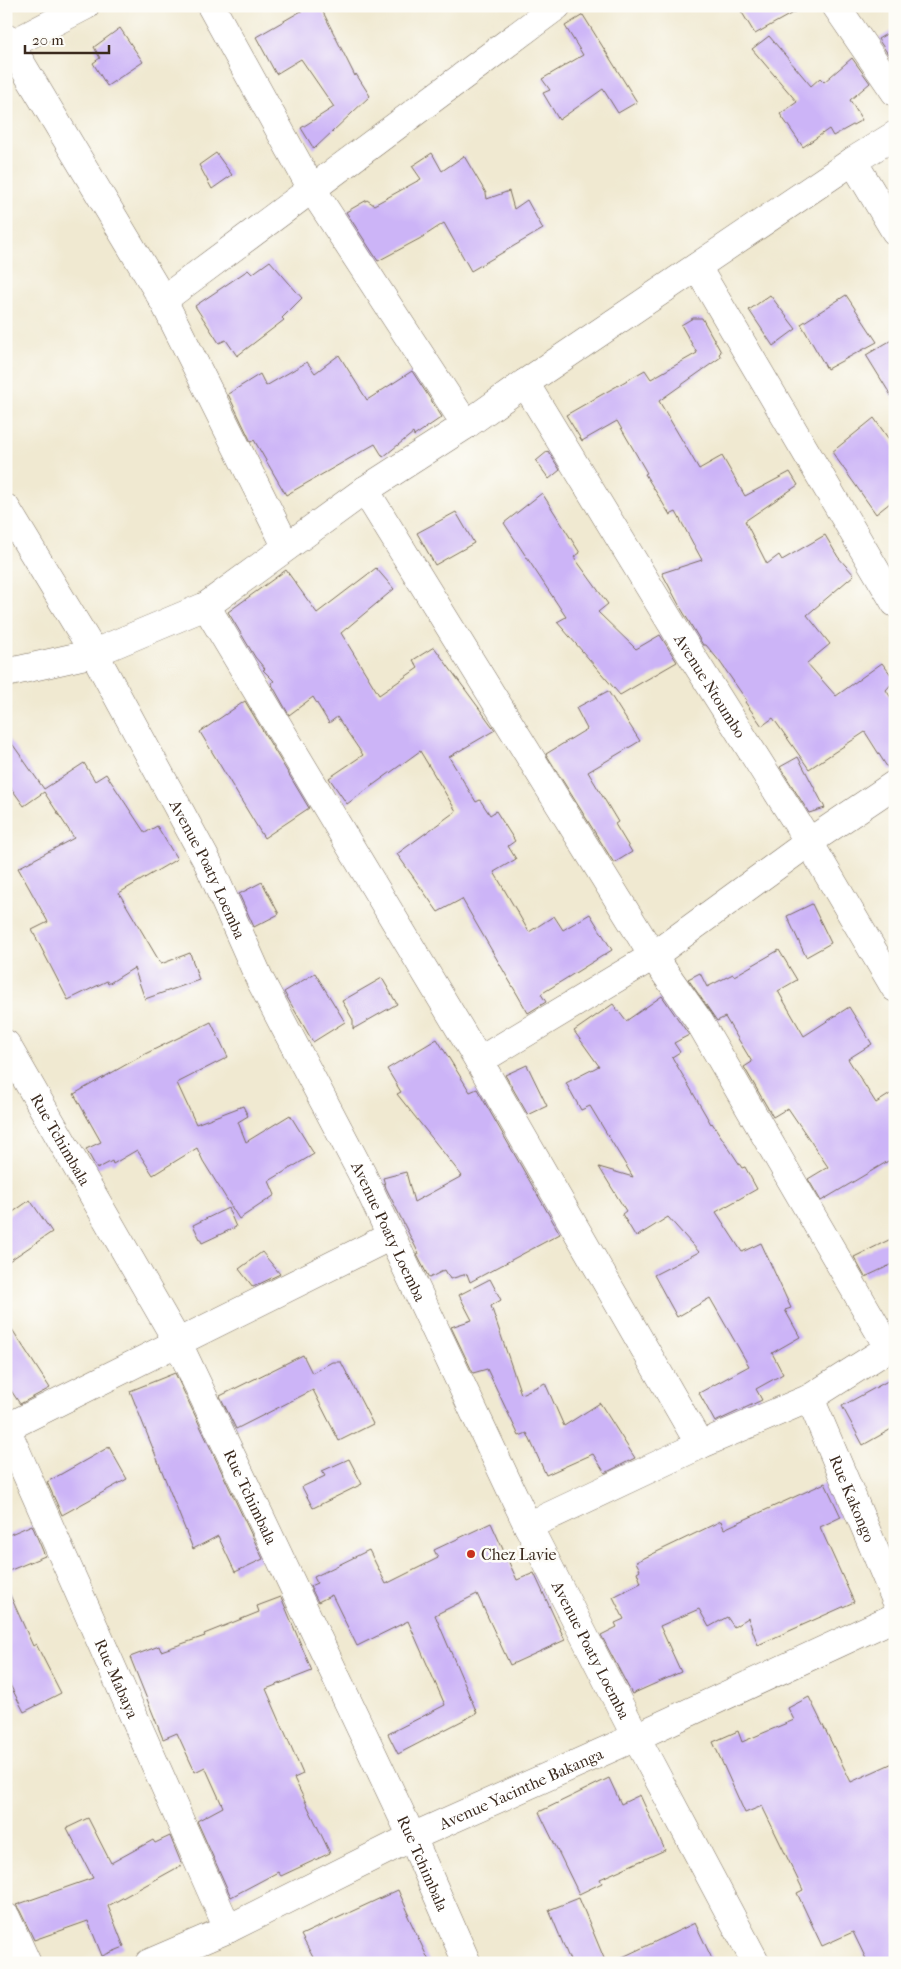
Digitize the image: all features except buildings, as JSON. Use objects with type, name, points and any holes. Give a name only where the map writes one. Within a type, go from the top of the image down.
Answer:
[{"type":"street","points":[[85,6],[8,44],[163,300],[286,546]]},
{"type":"street","points":[[211,6],[312,189],[466,425]]},
{"type":"street","points":[[163,300],[557,6]]},
{"type":"street","points":[[836,6],[895,92]]},
{"type":"street","points":[[6,673],[94,653],[206,606],[365,490],[466,425],[853,160],[895,135]]},
{"type":"street","points":[[853,160],[895,231]]},
{"type":"street","points":[[696,267],[895,603]]},
{"type":"street","name":"Avenue Ntoumbo","points":[[525,383],[681,639],[809,842],[895,988]]},
{"type":"street","points":[[365,490],[653,956],[699,1021],[891,1346],[810,1398],[700,1444],[528,1526]]},
{"type":"street","name":"Avenue Poaty Loemba","points":[[6,508],[94,653],[208,863],[260,980],[362,1174],[528,1526],[636,1738],[756,1963]]},
{"type":"street","points":[[206,606],[479,1061],[700,1444]]},
{"type":"street","points":[[479,1061],[653,956],[809,842],[895,784]]},
{"type":"street","name":"Rue Tchimbala","points":[[6,1044],[177,1341],[412,1837],[467,1963]]},
{"type":"street","points":[[6,1428],[177,1341],[391,1236]]},
{"type":"street","name":"Rue Kakongo","points":[[810,1398],[895,1598]]},
{"type":"street","name":"Rue Mabaya","points":[[6,1428],[228,1929]]},
{"type":"street","name":"Avenue Yacinthe Bakanga","points":[[149,1963],[228,1929],[412,1837],[636,1738],[895,1617]]},
{"type":"street","points":[[6,1917],[27,1963]]},
{"type":"place","name":"Chez Lavie","points":[[471,1554]]}]
